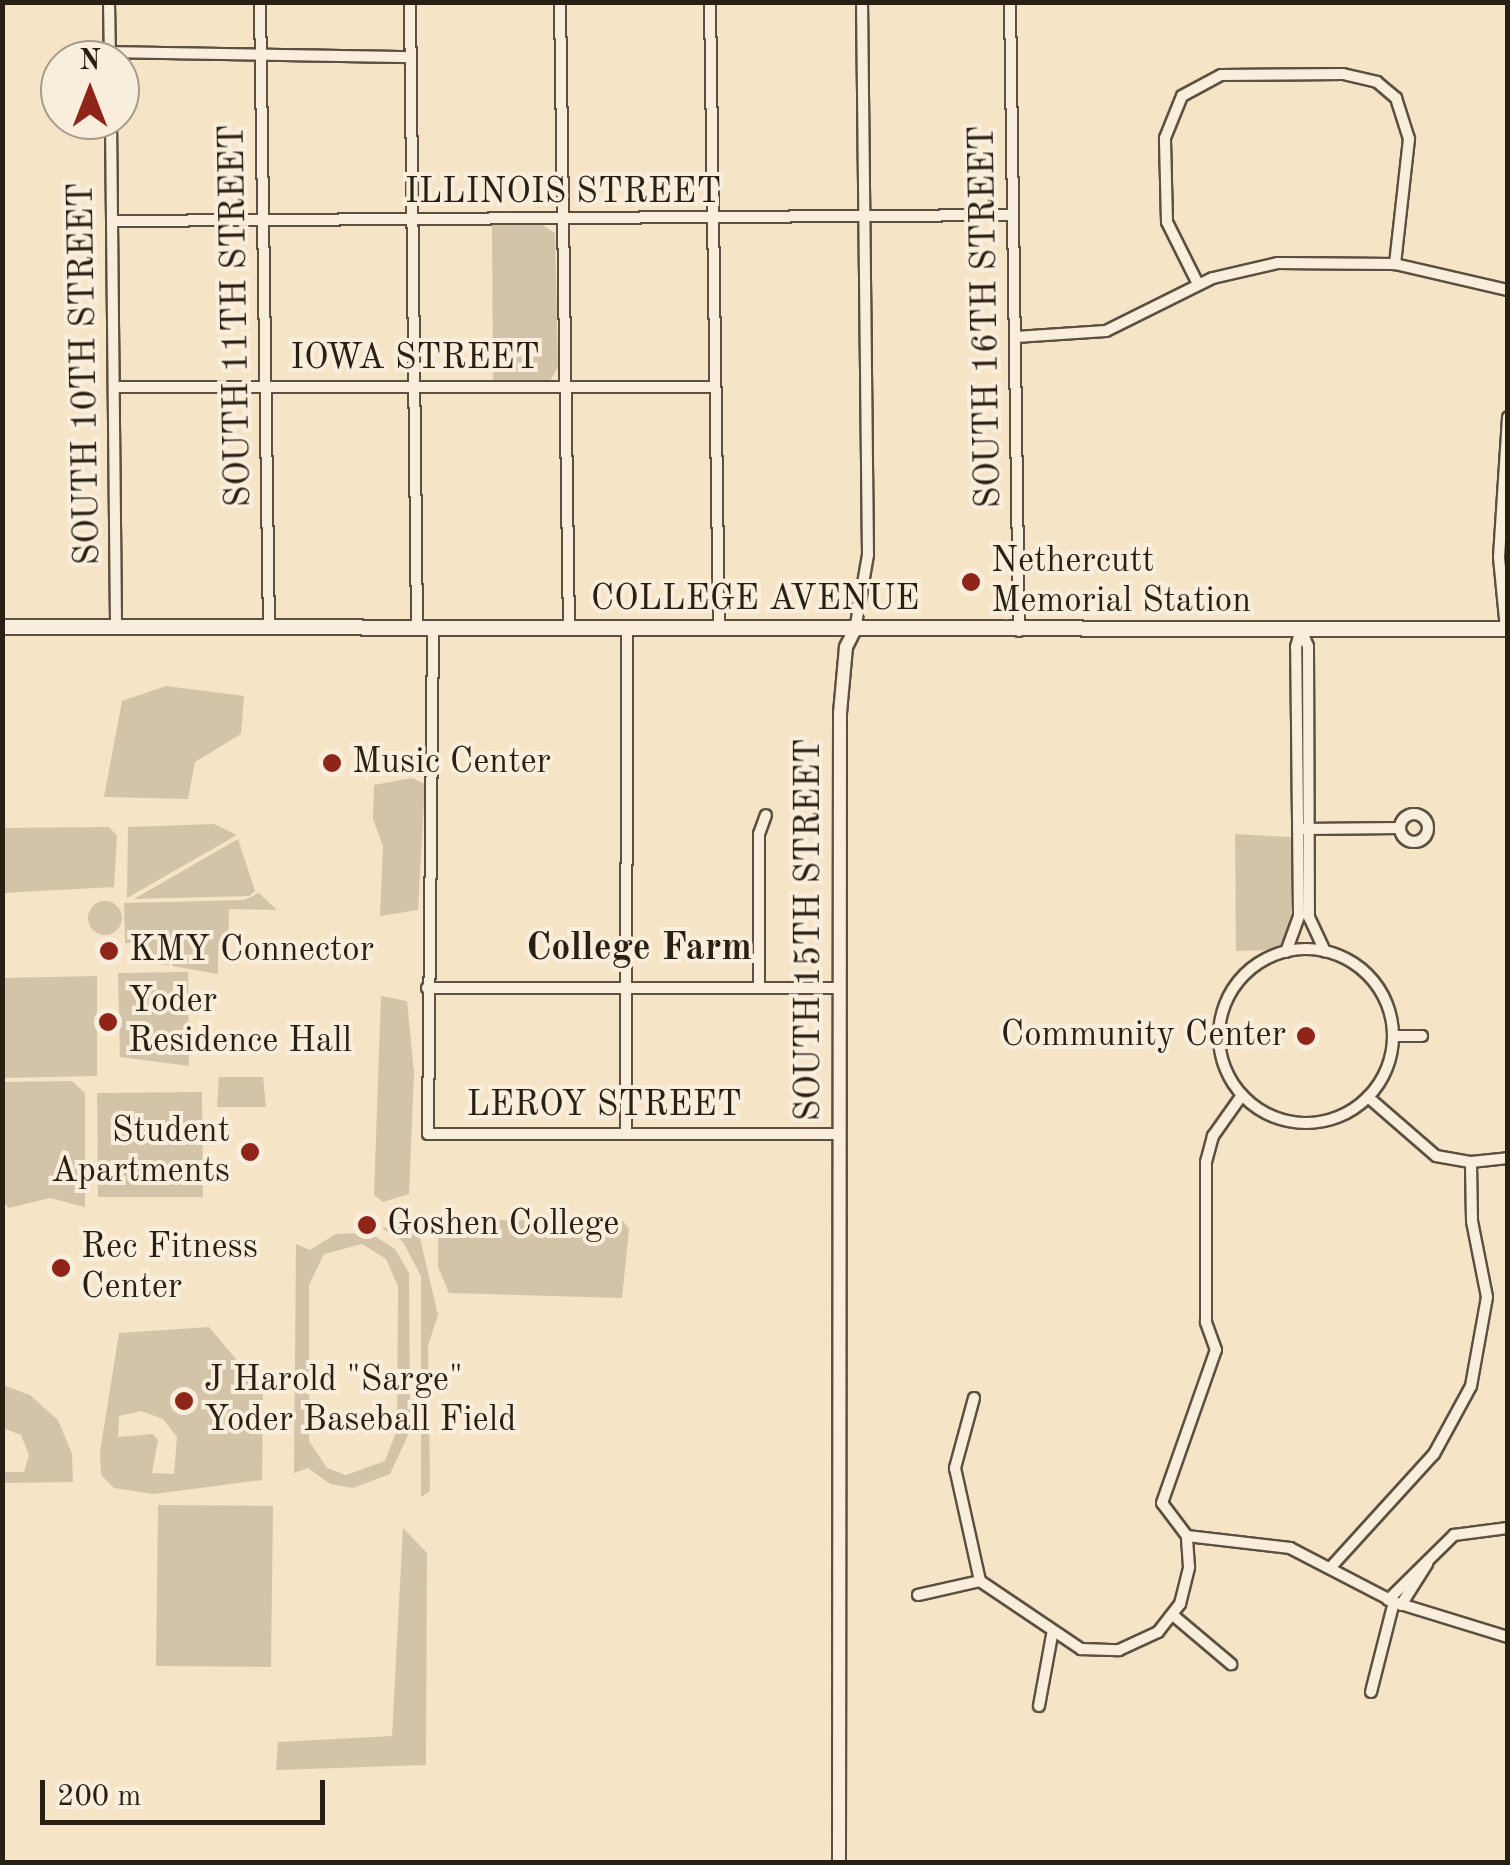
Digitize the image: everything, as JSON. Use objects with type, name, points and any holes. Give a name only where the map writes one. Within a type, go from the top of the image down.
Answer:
[{"type":"main road","name":"COLLEGE AVENUE","points":[[2,627],[854,631],[1507,627]]},
{"type":"street","points":[[110,2],[110,40]]},
{"type":"street","name":"SOUTH 11TH STREET","points":[[260,2],[269,628]]},
{"type":"street","points":[[410,2],[414,388],[425,628],[427,988],[840,988]]},
{"type":"street","points":[[560,2],[569,628]]},
{"type":"street","points":[[710,2],[719,630]]},
{"type":"street","name":"SOUTH 15TH STREET","points":[[839,1862],[841,692],[868,556],[862,2]]},
{"type":"street","name":"SOUTH 16TH STREET","points":[[1010,2],[1019,630]]},
{"type":"street","points":[[140,56],[410,56]]},
{"type":"street","points":[[1198,284],[1167,222],[1165,138],[1182,96],[1221,75],[1344,74],[1377,82],[1396,98],[1409,139],[1395,264]]},
{"type":"street","name":"SOUTH 10TH STREET","points":[[111,140],[116,627]]},
{"type":"street","name":"ILLINOIS STREET","points":[[112,221],[714,220],[1013,215]]},
{"type":"street","points":[[1016,337],[1106,332],[1156,311],[1198,284],[1278,262],[1395,264],[1508,290]]},
{"type":"street","name":"IOWA STREET","points":[[114,387],[715,387]]},
{"type":"street","points":[[1507,627],[1500,577],[1506,532],[1508,417]]},
{"type":"street","points":[[626,1134],[627,629]]},
{"type":"street","points":[[1286,952],[1299,922],[1308,646],[1301,629]]},
{"type":"street","points":[[759,988],[760,834],[766,815]]},
{"type":"street","points":[[1303,829],[1400,828]]},
{"type":"street","points":[[1303,829],[1310,923],[1325,952]]},
{"type":"street","points":[[1286,952],[1325,952],[1370,978],[1388,1008],[1393,1036],[1387,1069],[1368,1097],[1338,1117],[1298,1122],[1272,1116],[1242,1095],[1224,1064],[1222,1015],[1246,974],[1286,952]]},
{"type":"street","name":"LEROY STREET","points":[[427,988],[428,1134],[840,1134]]},
{"type":"street","points":[[1393,1036],[1422,1036]]},
{"type":"street","points":[[974,1398],[956,1448],[955,1468],[980,1581],[1052,1636],[1081,1649],[1118,1650],[1145,1640],[1174,1616],[1187,1579],[1187,1536],[1162,1503],[1216,1350],[1206,1322],[1206,1162],[1213,1136],[1242,1095]]},
{"type":"street","points":[[1368,1097],[1421,1147],[1471,1162],[1508,1158]]},
{"type":"street","points":[[1331,1567],[1434,1454],[1471,1386],[1487,1297],[1472,1214],[1471,1162]]},
{"type":"street","points":[[1371,1692],[1394,1602],[1438,1549],[1468,1530],[1508,1528]]},
{"type":"street","points":[[1187,1536],[1272,1544],[1331,1567],[1394,1602],[1508,1637]]},
{"type":"street","points":[[918,1595],[980,1581]]},
{"type":"street","points":[[1174,1616],[1231,1664]]},
{"type":"street","points":[[1039,1706],[1052,1636]]},
{"type":"shaded area","points":[[492,224],[541,224],[555,233],[558,367],[550,381],[493,383]]},
{"type":"shaded area","points":[[166,686],[244,696],[241,734],[195,762],[188,799],[104,797],[122,701]]},
{"type":"shaded area","points":[[412,778],[425,784],[418,910],[380,916],[383,846],[373,819],[374,785]]},
{"type":"shaded area","points":[[214,824],[237,835],[127,898],[128,827]]},
{"type":"shaded area","points":[[109,827],[117,836],[114,887],[3,893],[3,828]]},
{"type":"shaded area","points":[[1235,834],[1291,837],[1291,926],[1287,941],[1275,950],[1236,951]]},
{"type":"shaded area","points":[[238,839],[255,891],[249,896],[134,899]]},
{"type":"shaded area","points":[[259,893],[277,910],[229,909],[228,950],[218,951],[218,974],[154,963],[142,956],[141,943],[125,943],[124,903],[244,900]]},
{"type":"shaded area","points":[[105,901],[117,906],[122,918],[117,930],[105,935],[93,930],[88,918],[93,906]]},
{"type":"shaded area","points":[[188,972],[189,1066],[120,1057],[118,973]]},
{"type":"shaded area","points":[[97,976],[97,1076],[3,1078],[3,978]]},
{"type":"shaded area","points":[[381,996],[407,1001],[414,1073],[409,1194],[383,1202],[374,1195]]},
{"type":"shaded area","points":[[219,1077],[263,1077],[266,1107],[217,1107]]},
{"type":"shaded area","points":[[72,1081],[85,1093],[85,1207],[50,1198],[9,1208],[2,1201],[3,1082]]},
{"type":"shaded area","points":[[202,1092],[203,1197],[98,1197],[97,1093]]},
{"type":"shaded area","points":[[463,1220],[623,1221],[629,1229],[622,1298],[449,1293],[438,1267],[438,1237],[446,1224]]},
{"type":"shaded area","points":[[411,1227],[420,1238],[438,1315],[428,1346],[430,1491],[421,1497],[421,1276],[403,1242],[382,1228]]},
{"type":"shaded area","points":[[370,1233],[395,1249],[409,1273],[410,1431],[390,1474],[353,1488],[330,1484],[308,1468],[294,1473],[296,1244],[310,1250],[336,1234]],"holes":[[[362,1244],[386,1259],[398,1286],[397,1430],[385,1461],[346,1475],[327,1468],[309,1441],[309,1285],[324,1254]]]},
{"type":"shaded area","name":"J Harold \"Sarge\" Yoder Baseball Field","points":[[209,1327],[263,1391],[262,1480],[154,1494],[114,1488],[101,1475],[100,1452],[119,1333]],"holes":[[[141,1411],[163,1419],[177,1437],[174,1474],[152,1473],[158,1440],[153,1434],[118,1437],[119,1416]]]},
{"type":"shaded area","points":[[3,1385],[30,1395],[58,1420],[72,1454],[73,1482],[3,1483],[3,1472],[24,1472],[29,1455],[21,1435],[3,1428]]},
{"type":"shaded area","points":[[158,1505],[273,1506],[271,1667],[156,1666]]},
{"type":"shaded area","points":[[403,1528],[427,1553],[426,1765],[276,1770],[278,1742],[392,1736]]},
{"type":"place","name":"Nethercutt Memorial Station","points":[[971,582]]},
{"type":"place","name":"Music Center","points":[[332,763]]},
{"type":"place","name":"KMY Connector","points":[[109,951]]},
{"type":"place","name":"Yoder Residence Hall","points":[[108,1022]]},
{"type":"place","name":"Community Center","points":[[1306,1036]]},
{"type":"place","name":"Student Apartments","points":[[250,1152]]},
{"type":"place","name":"Goshen College","points":[[367,1225]]},
{"type":"place","name":"Rec Fitness Center","points":[[61,1268]]},
{"type":"place","name":"J Harold \"Sarge\" Yoder Baseball Field","points":[[184,1401]]},
{"type":"district","name":"College Farm","points":[[639,950]]}]
